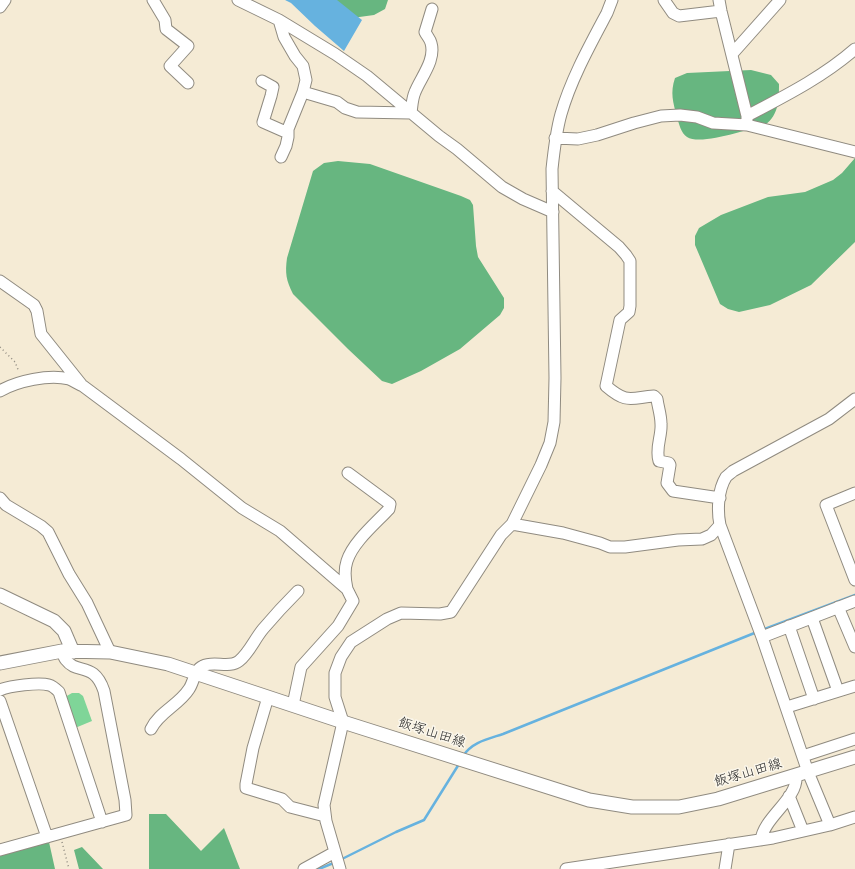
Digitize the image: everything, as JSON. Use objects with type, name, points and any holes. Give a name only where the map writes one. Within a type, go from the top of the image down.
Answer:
[{"type":"main road","points":[[0,595],[54,621],[64,631],[67,651]]},
{"type":"main road","name":"飯塚山田線","points":[[0,664],[67,651],[110,652],[168,664],[343,722],[589,800],[632,807],[680,807],[718,799],[855,757]]},
{"type":"street","points":[[0,7],[5,0]]},
{"type":"street","points":[[153,0],[165,20],[166,29],[188,46],[170,66],[188,83]]},
{"type":"street","points":[[238,0],[279,20],[336,54],[367,76],[502,187],[523,199],[553,212]]},
{"type":"street","points":[[304,869],[338,861],[325,816],[324,805],[343,722],[336,697],[335,673],[341,657],[351,642],[401,613],[440,614],[451,612],[501,535],[512,524],[550,444],[554,422],[555,378],[552,169],[555,138],[561,114],[570,89],[612,0]]},
{"type":"street","points":[[664,0],[673,13],[679,16],[721,11]]},
{"type":"street","points":[[719,0],[747,120]]},
{"type":"street","points":[[732,54],[780,0]]},
{"type":"street","points":[[411,113],[414,92],[430,64],[432,51],[431,42],[425,32],[432,9]]},
{"type":"street","points":[[279,20],[284,37],[295,56],[303,66],[306,80],[303,92],[288,129],[286,146],[281,157]]},
{"type":"street","points":[[747,120],[806,85],[837,64],[855,49]]},
{"type":"street","points":[[262,81],[273,87],[272,96],[263,122],[288,133]]},
{"type":"street","points":[[303,92],[337,102],[345,108],[357,112],[411,113]]},
{"type":"street","points":[[555,138],[578,139],[598,136],[634,123],[661,116],[680,115],[713,123],[747,120],[855,152]]},
{"type":"street","points":[[552,191],[619,247],[630,261],[629,312],[620,320],[606,386],[618,396],[624,398],[637,399],[654,396],[657,399],[661,424],[658,456],[660,461],[669,463],[670,465],[667,483],[673,491],[720,498]]},
{"type":"street","points":[[0,281],[34,305],[37,311],[41,334],[83,386]]},
{"type":"street","points":[[0,391],[15,383],[54,377],[69,379],[83,386],[181,459],[242,508],[280,531],[346,589],[353,601],[338,626],[301,667],[293,705]]},
{"type":"street","points":[[830,825],[802,774],[803,756],[762,637],[720,525],[718,515],[720,498],[726,476],[829,419],[855,399]]},
{"type":"street","points":[[346,589],[346,570],[348,560],[362,538],[389,509],[390,504],[348,473]]},
{"type":"street","points":[[855,494],[826,505],[855,580]]},
{"type":"street","points":[[0,498],[6,505],[41,526],[48,532],[69,574],[87,603],[110,652]]},
{"type":"street","points":[[512,524],[563,533],[610,547],[625,547],[702,538],[711,535],[720,525]]},
{"type":"street","points":[[151,729],[155,721],[177,703],[190,689],[196,674],[202,666],[212,663],[237,663],[246,655],[262,630],[298,591]]},
{"type":"street","points":[[762,637],[855,601]]},
{"type":"street","points":[[838,607],[855,648]]},
{"type":"street","points":[[812,618],[838,691]]},
{"type":"street","points":[[789,626],[814,699]]},
{"type":"street","points":[[0,850],[126,815],[125,800],[101,681],[96,675],[87,670],[73,666],[66,660],[67,651]]},
{"type":"street","points":[[0,690],[26,685],[47,684],[54,687],[59,692],[102,822]]},
{"type":"street","points":[[787,707],[855,686]]},
{"type":"street","points":[[268,697],[253,748],[246,788],[282,799],[290,807],[325,816]]},
{"type":"street","points":[[0,701],[47,837]]},
{"type":"street","points":[[803,756],[855,739]]},
{"type":"street","points":[[760,840],[762,832],[789,796],[796,781],[802,774]]},
{"type":"street","points":[[789,796],[803,831]]},
{"type":"street","points":[[566,869],[760,840],[830,825],[855,817]]},
{"type":"street","points":[[725,869],[729,844]]},
{"type":"path","points":[[0,347],[14,362],[21,382]]},
{"type":"path","points":[[59,834],[69,869]]},
{"type":"green space","points":[[329,0],[388,0],[385,9],[374,15],[352,18]]},
{"type":"green space","points":[[751,70],[771,75],[779,84],[776,112],[770,121],[765,125],[713,138],[694,139],[687,137],[679,125],[673,102],[672,93],[675,78],[687,73]]},
{"type":"green space","points":[[855,158],[855,242],[811,285],[770,305],[739,312],[728,309],[720,304],[695,245],[695,236],[699,228],[721,215],[768,197],[805,192],[833,180],[842,173]]},
{"type":"green space","points":[[338,161],[370,164],[470,200],[473,205],[478,257],[504,298],[504,308],[500,315],[460,349],[421,371],[392,384],[382,381],[348,349],[293,294],[287,280],[287,258],[313,171],[324,163]]},
{"type":"green space","points":[[72,693],[79,693],[83,696],[92,721],[75,728],[65,697]]},
{"type":"green space","points":[[149,814],[166,814],[201,851],[224,828],[240,869],[149,869]]},
{"type":"green space","points":[[49,842],[55,869],[0,869],[0,855]]},
{"type":"green space","points":[[82,847],[103,869],[79,869],[74,850]]},
{"type":"water","points":[[285,0],[337,0],[362,20],[344,51],[291,3]]},
{"type":"waterway","points":[[762,630],[855,595]]},
{"type":"waterway","points":[[463,756],[476,744],[757,632]]},
{"type":"waterway","points":[[340,860],[396,832],[424,820],[459,764]]},
{"type":"waterway","points":[[319,869],[336,862]]}]
